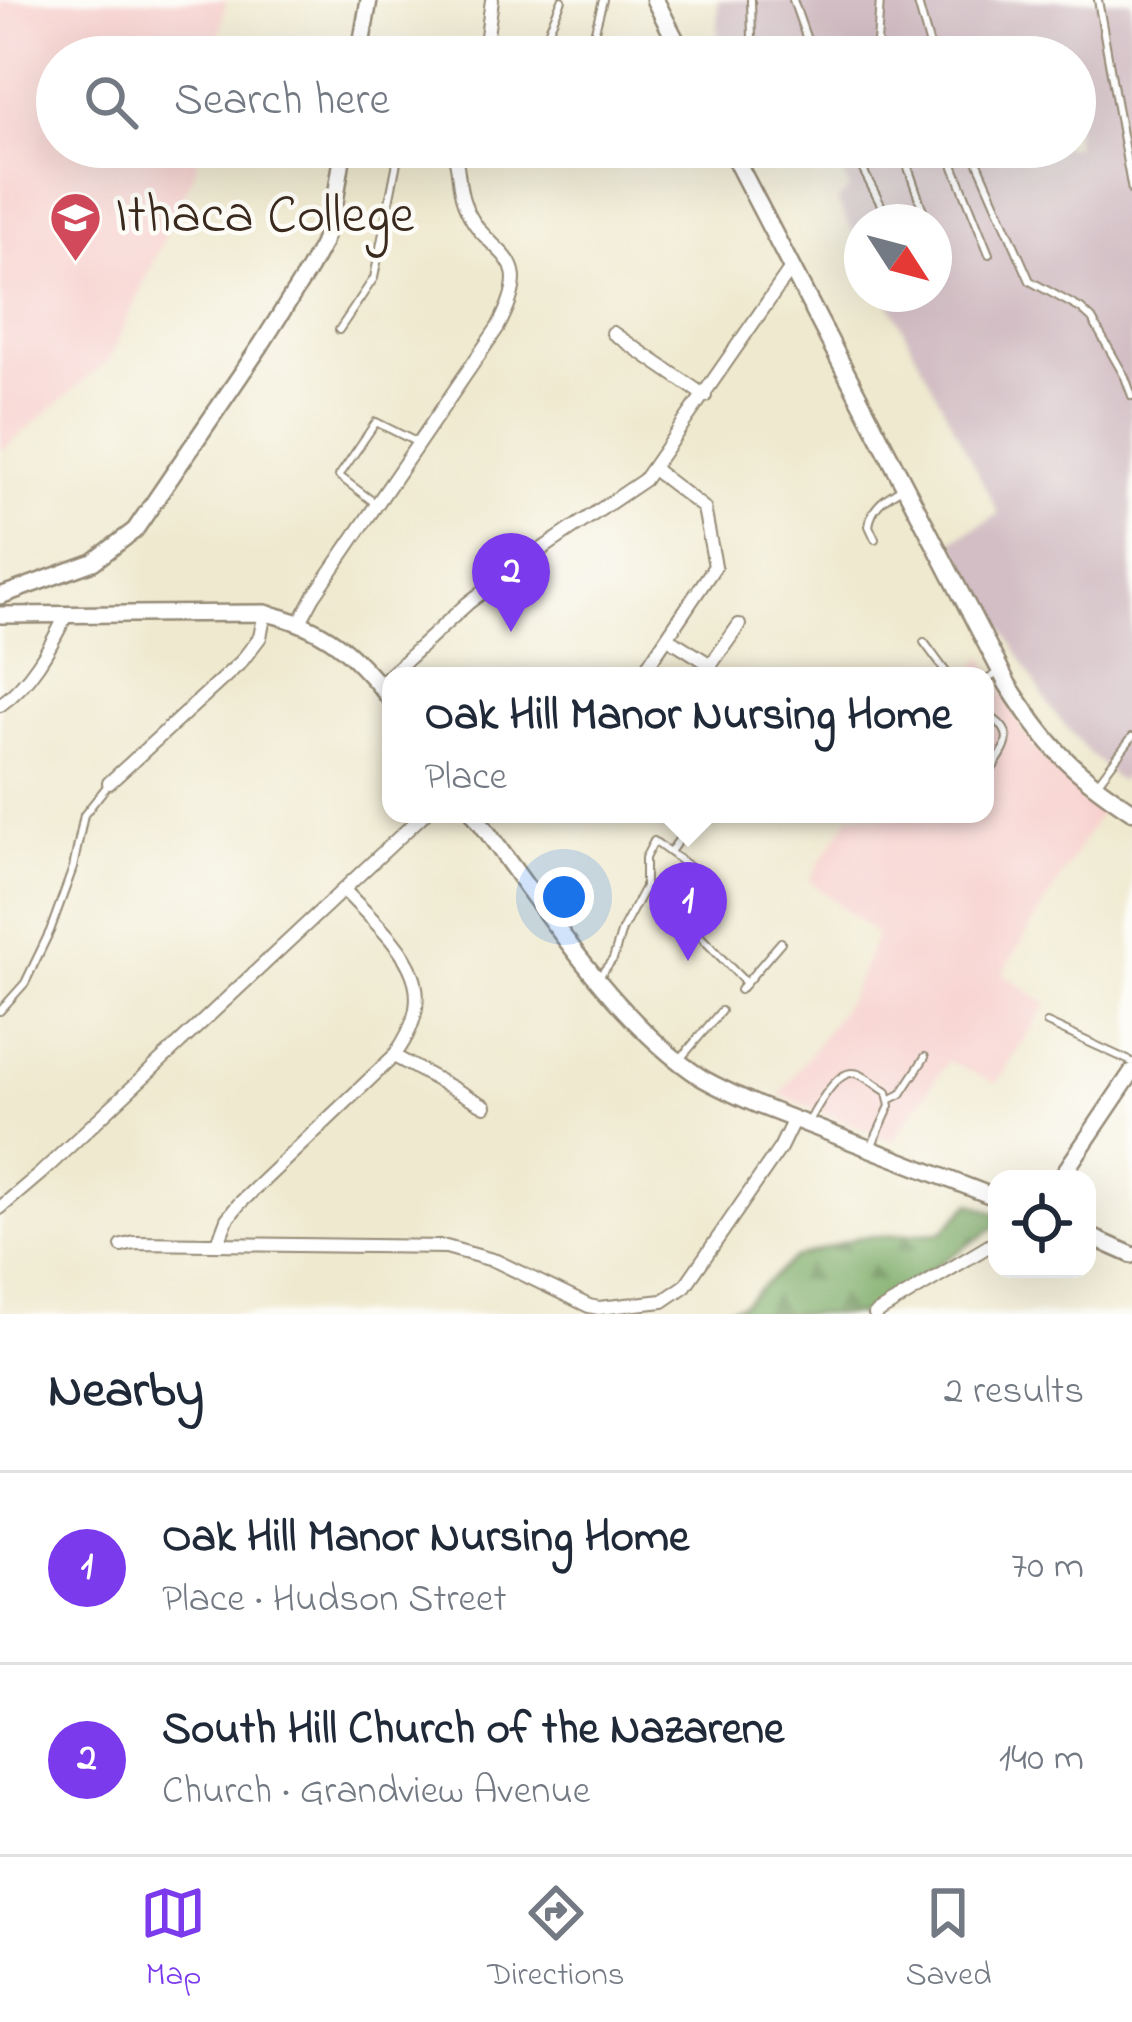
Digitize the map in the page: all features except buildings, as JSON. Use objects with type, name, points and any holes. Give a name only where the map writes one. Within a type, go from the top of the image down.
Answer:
[{"type":"main road","points":[[655,0],[673,36]]},
{"type":"main road","points":[[741,168],[905,487],[989,667]]},
{"type":"main road","points":[[994,677],[1075,771],[1132,811]]},
{"type":"street","points":[[362,36],[368,0]]},
{"type":"street","points":[[487,36],[492,0]]},
{"type":"street","points":[[0,596],[93,562],[135,530],[310,269],[329,226],[340,168]]},
{"type":"street","points":[[300,622],[509,305],[512,269],[465,206],[457,168]]},
{"type":"street","points":[[399,667],[468,603],[635,488],[705,396],[792,267]]},
{"type":"street","points":[[614,333],[705,396]]},
{"type":"street","points":[[647,667],[715,566],[704,508],[653,469]]},
{"type":"street","points":[[0,615],[265,613],[300,622],[338,644],[382,689]]},
{"type":"street","points":[[110,783],[241,662],[260,637],[265,613]]},
{"type":"street","points":[[0,705],[30,676],[66,615]]},
{"type":"street","points":[[709,667],[739,625]]},
{"type":"street","points":[[668,638],[703,667]]},
{"type":"street","points":[[379,685],[382,682]]},
{"type":"street","points":[[0,1208],[415,823]]},
{"type":"street","points":[[481,823],[598,978],[632,1018],[679,1060],[725,1090],[988,1194]]},
{"type":"street","points":[[218,1243],[239,1204],[394,1057],[408,1034],[418,991],[415,974],[401,951],[344,890]]},
{"type":"street","points":[[394,1057],[485,1106]]},
{"type":"street","points":[[1066,1170],[1132,1072]]},
{"type":"street","points":[[122,1246],[446,1247],[496,1261],[589,1306],[663,1301],[685,1286],[800,1121]]},
{"type":"street","points":[[1096,1239],[1132,1255]]},
{"type":"street","points":[[875,1314],[988,1246]]},
{"type":"lane","points":[[546,36],[562,0]]},
{"type":"lane","points":[[594,36],[604,0]]},
{"type":"lane","points":[[751,0],[752,36]]},
{"type":"lane","points":[[793,0],[806,36]]},
{"type":"lane","points":[[877,36],[880,0]]},
{"type":"lane","points":[[917,0],[927,36]]},
{"type":"lane","points":[[1098,0],[1132,191]]},
{"type":"lane","points":[[339,331],[374,278],[396,168]]},
{"type":"lane","points":[[862,168],[881,204]]},
{"type":"lane","points":[[908,168],[921,204]]},
{"type":"lane","points":[[954,168],[989,254]]},
{"type":"lane","points":[[980,168],[1030,280],[1092,319],[1132,395]]},
{"type":"lane","points":[[377,504],[339,476],[376,422],[419,443]]},
{"type":"lane","points":[[875,539],[869,526],[874,509],[905,487]]},
{"type":"lane","points":[[924,642],[943,667]]},
{"type":"lane","points":[[994,718],[1008,734],[994,765]]},
{"type":"lane","points":[[1095,786],[1132,737]]},
{"type":"lane","points":[[0,1011],[25,983],[74,868],[84,815],[110,783]]},
{"type":"lane","points":[[670,852],[688,827]]},
{"type":"lane","points":[[598,978],[613,959],[645,887],[645,858],[653,841],[713,884],[720,903],[700,927],[700,936],[743,987],[781,942]]},
{"type":"lane","points":[[645,887],[700,927]]},
{"type":"lane","points":[[679,1060],[721,1011]]},
{"type":"lane","points":[[1047,1023],[1132,1062]]},
{"type":"lane","points":[[889,1100],[901,1094],[925,1057]]},
{"type":"lane","points":[[800,1121],[846,1074],[855,1072],[887,1092],[889,1100],[870,1148]]},
{"type":"shaded area","name":"Ithaca College","points":[[0,0],[226,0],[220,36],[36,36],[36,168],[196,168],[109,360],[0,452]]},
{"type":"shaded area","points":[[718,0],[1132,0],[1132,766],[1120,782],[1050,708],[952,541],[999,514],[894,312],[952,312],[952,204],[844,204],[844,215],[837,201],[849,189],[842,168],[1096,168],[1096,36],[718,36]]},
{"type":"shaded area","points":[[994,676],[1034,748],[1105,805],[1003,973],[1047,1004],[996,1084],[948,1061],[893,1141],[780,1095],[849,999],[877,935],[809,880],[845,823],[994,823]]},
{"type":"green space","points":[[971,1203],[988,1210],[988,1232],[862,1314],[706,1314],[741,1305],[794,1258],[859,1237],[941,1233]]},
{"type":"place","name":"Ithaca College","points":[[76,264]]},
{"type":"place","name":"South Hill Church of the Nazarene","points":[[511,632]]},
{"type":"place","name":"Oak Hill Manor Nursing Home","points":[[688,961]]}]
